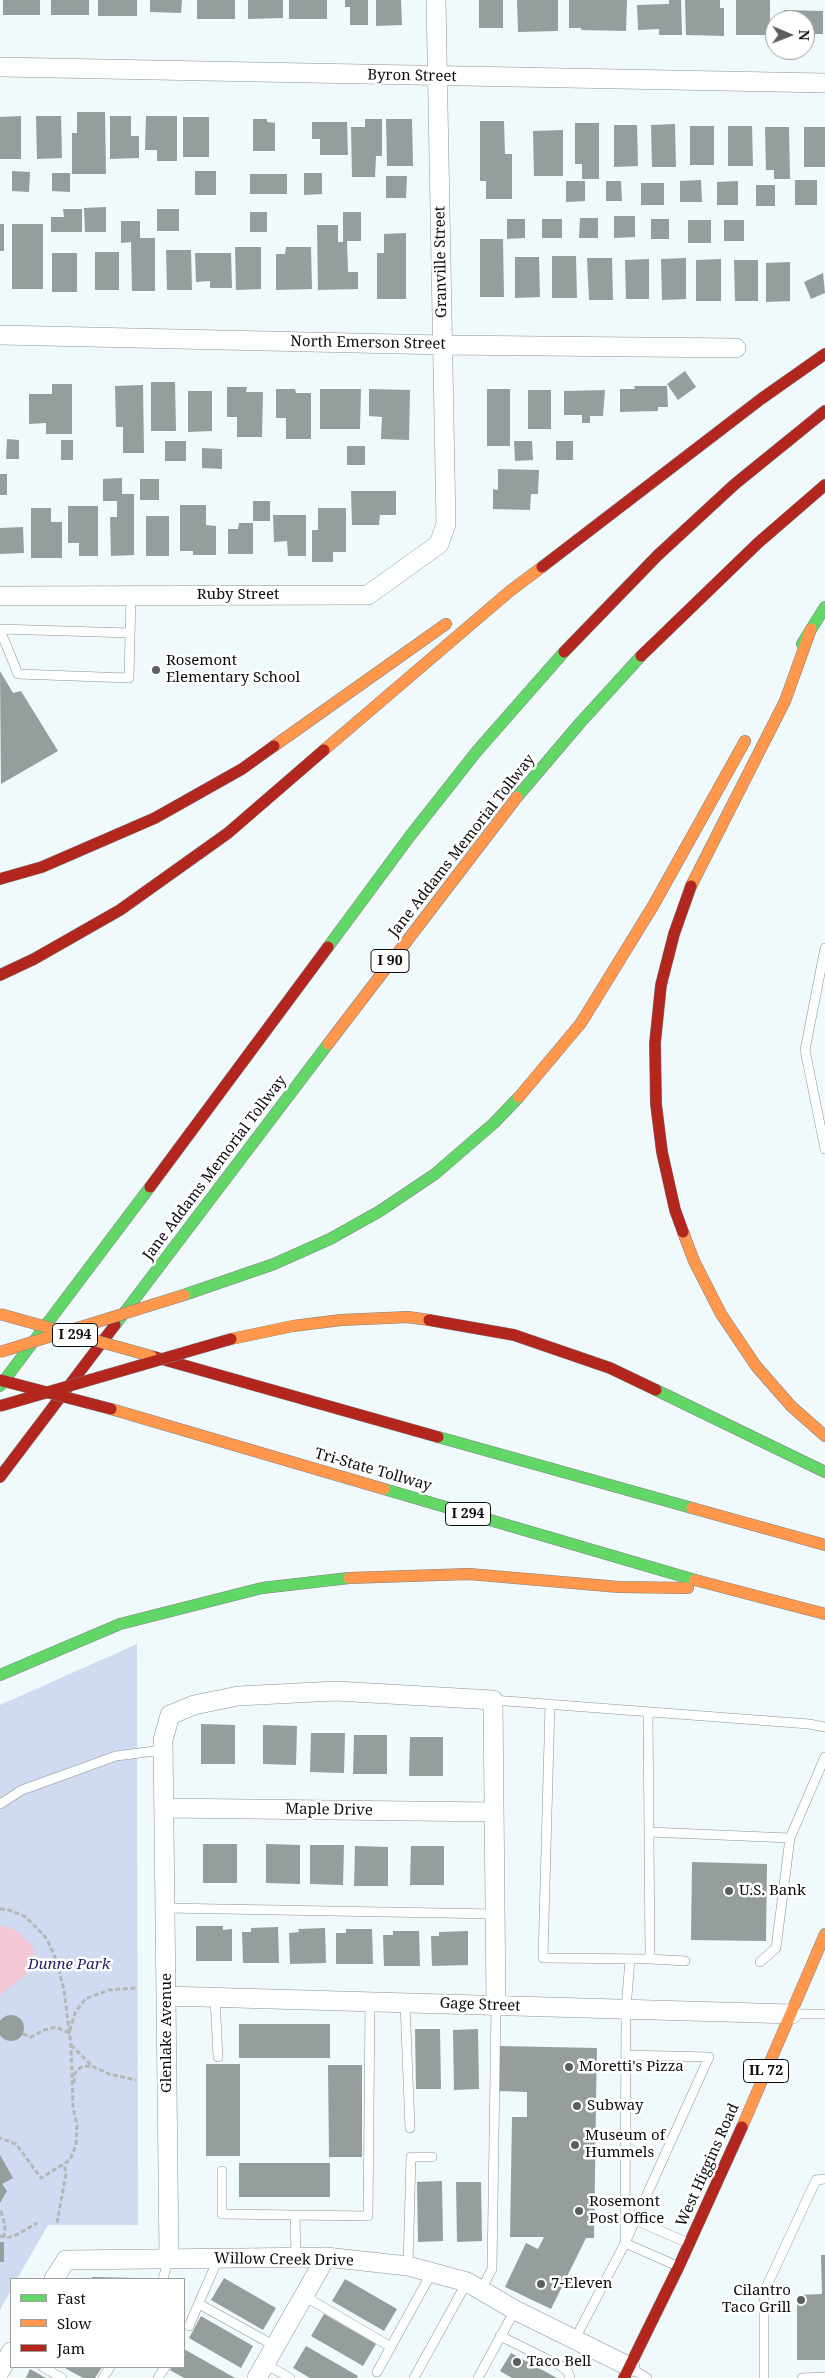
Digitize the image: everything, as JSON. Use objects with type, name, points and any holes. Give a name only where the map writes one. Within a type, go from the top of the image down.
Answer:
[{"type":"main road","points":[[0,975],[34,959],[120,910],[228,833],[510,591],[753,405],[825,354]]},
{"type":"main road","points":[[0,1386],[213,1103],[410,836],[477,751],[558,658],[658,555],[735,484],[825,411]]},
{"type":"main road","name":"Jane Addams Memorial Tollway","points":[[0,1477],[506,810],[580,722],[647,650],[758,543],[825,485]]},
{"type":"main road","points":[[470,610],[510,591]]},
{"type":"main road","points":[[778,684],[825,607]]},
{"type":"main road","points":[[0,879],[42,867],[155,818],[242,768],[454,618]]},
{"type":"main road","points":[[811,629],[785,701],[692,883],[674,934],[661,985],[655,1043],[656,1104],[662,1152],[675,1210],[694,1261],[721,1314],[756,1366],[791,1406],[825,1436]]},
{"type":"main road","points":[[0,1352],[231,1280],[274,1264],[347,1230],[380,1211],[435,1174],[494,1123],[535,1080],[581,1023],[653,906],[749,733]]},
{"type":"main road","name":"I 294","points":[[0,1314],[825,1545]]},
{"type":"main road","points":[[0,1406],[231,1339],[276,1329],[341,1320],[408,1317],[466,1325],[514,1335],[565,1351],[653,1387],[825,1472]]},
{"type":"main road","points":[[0,1379],[15,1366]]},
{"type":"main road","name":"Tri-State Tollway","points":[[0,1379],[111,1409],[722,1588],[825,1614]]},
{"type":"main road","points":[[0,1675],[120,1624],[262,1588],[364,1576],[469,1574],[619,1587],[722,1588]]},
{"type":"main road","name":"West Higgins Road","points":[[627,2372],[689,2244],[792,2014],[825,1934]]},
{"type":"street","name":"Granville Street","points":[[436,0],[446,524]]},
{"type":"street","name":"Byron Street","points":[[0,67],[825,82]]},
{"type":"street","name":"North Emerson Street","points":[[0,335],[443,345],[736,348]]},
{"type":"street","name":"Ruby Street","points":[[0,596],[368,595],[439,544],[446,524]]},
{"type":"street","name":"Glenlake Avenue","points":[[169,2258],[163,1740],[170,1715],[194,1705],[238,1696],[336,1691],[493,1700]]},
{"type":"street","points":[[493,1700],[496,2006]]},
{"type":"street","name":"Maple Drive","points":[[164,1808],[494,1812]]},
{"type":"street","name":"Gage Street","points":[[167,1996],[792,2014]]},
{"type":"street","points":[[261,2371],[326,2257]]},
{"type":"street","name":"Willow Creek Drive","points":[[55,2278],[66,2260],[326,2257],[408,2266],[474,2286],[515,2310],[575,2340],[627,2372]]},
{"type":"street","points":[[0,2371],[10,2354]]},
{"type":"lane","points":[[130,633],[0,629],[18,674],[129,678],[131,596]]},
{"type":"lane","points":[[825,950],[806,1050],[825,1149]]},
{"type":"lane","points":[[493,1700],[809,1724],[825,1727]]},
{"type":"lane","points":[[550,1704],[543,1958],[685,1961]]},
{"type":"lane","points":[[648,1712],[650,1959]]},
{"type":"lane","points":[[0,1804],[22,1790],[116,1756],[163,1750]]},
{"type":"lane","points":[[760,1962],[776,1948],[790,1838],[825,1757]]},
{"type":"lane","points":[[649,1832],[790,1838]]},
{"type":"lane","points":[[166,1908],[496,1914]]},
{"type":"lane","points":[[625,2243],[626,2009],[630,1959]]},
{"type":"lane","points":[[215,1998],[218,2057]]},
{"type":"lane","points":[[222,2171],[222,2214],[368,2216],[370,2002]]},
{"type":"lane","points":[[406,2003],[410,2128]]},
{"type":"lane","points":[[414,2378],[474,2286],[492,2269],[496,2006]]},
{"type":"lane","points":[[792,2014],[825,2014]]},
{"type":"lane","points":[[575,2340],[625,2243],[710,2057],[626,2055]]},
{"type":"lane","points":[[408,2266],[411,2157],[432,2157]]},
{"type":"lane","points":[[764,2378],[764,2292],[816,2180],[825,2179]]},
{"type":"lane","points":[[294,2215],[296,2258]]},
{"type":"lane","points":[[635,2220],[689,2244]]},
{"type":"lane","points":[[625,2243],[679,2266]]},
{"type":"lane","points":[[163,2278],[169,2258]]},
{"type":"lane","points":[[189,2326],[218,2259]]},
{"type":"lane","points":[[377,2372],[432,2272]]},
{"type":"lane","points":[[304,2296],[391,2347]]},
{"type":"lane","points":[[199,2304],[275,2346]]},
{"type":"lane","points":[[478,2378],[515,2310]]},
{"type":"lane","points":[[500,2336],[561,2366],[568,2372],[570,2378]]},
{"type":"lane","points":[[45,2368],[62,2378]]},
{"type":"lane","points":[[261,2371],[290,2378]]},
{"type":"lane","points":[[627,2372],[647,2378]]},
{"type":"lane","points":[[802,2378],[825,2377]]},
{"type":"path","points":[[0,1909],[9,1910],[24,1916],[47,1939],[60,1972],[71,2045],[73,2094],[77,2125],[76,2145],[70,2160],[41,2178],[16,2144],[0,2138]]},
{"type":"path","points":[[69,2034],[75,2013],[85,1999],[109,1990],[136,1988]]},
{"type":"path","points":[[23,2034],[31,2036],[56,2027],[69,2034]]},
{"type":"path","points":[[71,2045],[92,2066],[109,2074],[136,2080]]},
{"type":"path","points":[[73,2094],[75,2073],[81,2067],[92,2066]]},
{"type":"path","points":[[57,2222],[66,2174],[64,2164]]},
{"type":"path","points":[[1,2211],[5,2226],[2,2237],[16,2235],[37,2223]]},
{"type":"green space","name":"Dunne Park","points":[[137,1644],[138,2225],[48,2225],[18,2278],[10,2278],[10,2292],[0,2310],[0,1705]]},
{"type":"shaded area","points":[[0,1925],[17,1931],[34,1948],[33,1961],[26,1974],[0,1995]]},
{"type":"building","points":[[3,0],[40,0],[40,15],[3,15]]},
{"type":"building","points":[[51,0],[89,0],[89,15],[51,15]]},
{"type":"building","points":[[98,0],[137,0],[137,16],[98,16]]},
{"type":"building","points":[[150,0],[182,0],[181,13],[150,12]]},
{"type":"building","points":[[197,0],[235,0],[235,19],[197,19]]},
{"type":"building","points":[[248,0],[283,0],[283,18],[248,19]]},
{"type":"building","points":[[289,0],[327,0],[327,19],[289,19]]},
{"type":"building","points":[[345,0],[368,0],[368,25],[350,25],[350,7],[345,7]]},
{"type":"building","points":[[376,0],[401,0],[402,25],[376,26]]},
{"type":"building","points":[[479,0],[503,0],[503,28],[479,28]]},
{"type":"building","points":[[517,0],[558,0],[558,31],[518,32]]},
{"type":"building","points":[[569,0],[627,0],[626,31],[569,28]]},
{"type":"building","points":[[669,0],[681,0],[682,35],[659,35],[659,29],[638,30],[637,5],[669,4]]},
{"type":"building","points":[[685,0],[720,0],[720,8],[724,8],[724,36],[686,35]]},
{"type":"building","points":[[736,0],[770,0],[770,10],[765,10],[765,35],[736,35]]},
{"type":"building","points":[[815,11],[823,11],[823,34],[815,34]]},
{"type":"building","points":[[77,112],[105,112],[106,174],[72,174],[72,133],[77,133]]},
{"type":"building","points":[[21,116],[21,159],[0,159],[0,117]]},
{"type":"building","points":[[36,116],[61,116],[62,158],[37,159]]},
{"type":"building","points":[[110,116],[131,116],[131,136],[139,136],[139,158],[110,159]]},
{"type":"building","points":[[146,116],[177,116],[177,161],[157,161],[157,150],[145,150]]},
{"type":"building","points":[[183,117],[209,117],[209,157],[183,157]]},
{"type":"building","points":[[253,119],[267,119],[267,122],[275,123],[275,151],[253,151]]},
{"type":"building","points":[[365,119],[382,119],[382,156],[376,156],[375,177],[352,177],[351,127],[365,127]]},
{"type":"building","points":[[386,119],[412,119],[413,166],[387,166]]},
{"type":"building","points":[[480,121],[504,121],[505,154],[512,154],[512,199],[486,199],[486,181],[480,181]]},
{"type":"building","points":[[312,122],[347,122],[348,155],[320,155],[320,139],[312,139]]},
{"type":"building","points":[[575,123],[599,123],[599,179],[582,179],[582,164],[575,164]]},
{"type":"building","points":[[675,124],[676,167],[652,167],[651,125]]},
{"type":"building","points":[[614,125],[637,125],[638,166],[614,167]]},
{"type":"building","points":[[690,126],[714,126],[714,165],[690,165]]},
{"type":"building","points":[[728,126],[752,126],[753,166],[728,166]]},
{"type":"building","points":[[765,127],[789,127],[790,179],[774,179],[774,170],[766,170]]},
{"type":"building","points":[[804,127],[825,127],[825,167],[804,167]]},
{"type":"building","points":[[563,130],[563,176],[534,176],[533,131]]},
{"type":"building","points":[[12,171],[30,172],[29,192],[12,191]]},
{"type":"building","points":[[195,171],[216,171],[216,195],[195,195]]},
{"type":"building","points":[[52,173],[70,173],[70,192],[52,191]]},
{"type":"building","points":[[304,173],[322,173],[322,194],[304,195]]},
{"type":"building","points":[[250,174],[287,174],[287,194],[250,194]]},
{"type":"building","points":[[386,176],[407,176],[406,198],[386,198]]},
{"type":"building","points":[[701,180],[702,202],[680,202],[680,181]]},
{"type":"building","points":[[795,180],[817,180],[817,205],[795,205]]},
{"type":"building","points":[[566,181],[585,181],[585,201],[566,202]]},
{"type":"building","points":[[606,181],[621,181],[622,201],[606,201]]},
{"type":"building","points":[[738,181],[738,205],[717,205],[717,182]]},
{"type":"building","points":[[641,183],[664,183],[664,205],[641,205]]},
{"type":"building","points":[[756,185],[775,185],[775,206],[756,206]]},
{"type":"building","points":[[106,207],[106,232],[85,232],[84,208]]},
{"type":"building","points":[[63,209],[82,209],[82,232],[51,232],[51,217],[64,217]]},
{"type":"building","points":[[157,209],[179,209],[179,231],[157,231]]},
{"type":"building","points":[[250,212],[267,212],[267,232],[250,232]]},
{"type":"building","points":[[343,212],[361,212],[361,241],[347,241],[348,272],[358,272],[358,289],[318,290],[317,225],[338,225],[338,242],[343,242]]},
{"type":"building","points":[[614,216],[635,216],[635,237],[614,238]]},
{"type":"building","points":[[580,218],[598,218],[598,238],[579,238]]},
{"type":"building","points":[[507,219],[525,219],[525,238],[507,239]]},
{"type":"building","points":[[542,219],[562,219],[562,238],[542,238]]},
{"type":"building","points":[[651,219],[669,219],[669,239],[651,239]]},
{"type":"building","points":[[688,220],[711,220],[711,243],[688,243]]},
{"type":"building","points":[[724,220],[744,220],[744,241],[724,241]]},
{"type":"building","points":[[121,221],[140,221],[140,238],[155,238],[155,291],[132,291],[131,242],[121,243]]},
{"type":"building","points":[[0,224],[4,224],[4,251],[0,251]]},
{"type":"building","points":[[12,224],[43,224],[43,289],[12,289]]},
{"type":"building","points":[[406,233],[406,299],[377,299],[377,253],[384,253],[384,234]]},
{"type":"building","points":[[480,239],[503,239],[504,297],[480,297]]},
{"type":"building","points":[[235,247],[261,247],[261,289],[236,290]]},
{"type":"building","points":[[286,247],[311,247],[312,289],[276,290],[276,254],[285,254]]},
{"type":"building","points":[[166,250],[191,250],[192,290],[167,290]]},
{"type":"building","points":[[95,252],[119,252],[119,290],[95,290]]},
{"type":"building","points":[[52,253],[77,253],[77,292],[52,292]]},
{"type":"building","points":[[195,253],[231,253],[232,288],[210,288],[210,281],[196,282]]},
{"type":"building","points":[[552,256],[576,256],[577,298],[552,298]]},
{"type":"building","points":[[515,257],[539,257],[540,297],[515,298]]},
{"type":"building","points":[[587,258],[612,258],[613,300],[589,300]]},
{"type":"building","points":[[686,258],[686,299],[662,300],[661,259]]},
{"type":"building","points":[[649,259],[649,299],[626,299],[625,260]]},
{"type":"building","points":[[721,259],[721,301],[696,301],[696,260]]},
{"type":"building","points":[[734,260],[758,260],[758,301],[735,301]]},
{"type":"building","points":[[790,262],[790,301],[766,302],[766,263]]},
{"type":"building","points":[[823,273],[825,293],[811,299],[804,282]]},
{"type":"building","points":[[685,371],[696,387],[678,400],[667,384]]},
{"type":"building","points":[[151,382],[175,382],[176,431],[151,431]]},
{"type":"building","points":[[52,384],[72,384],[72,434],[46,434],[46,423],[29,424],[29,394],[52,394]]},
{"type":"building","points":[[143,385],[144,453],[123,453],[123,427],[116,427],[115,386]]},
{"type":"building","points":[[634,386],[667,386],[668,407],[658,407],[658,411],[620,412],[620,389],[635,389]]},
{"type":"building","points":[[227,387],[247,387],[246,392],[263,392],[262,437],[237,437],[237,417],[227,417]]},
{"type":"building","points":[[276,389],[295,389],[296,393],[311,393],[311,439],[286,439],[286,418],[276,418]]},
{"type":"building","points":[[320,389],[361,389],[360,429],[320,429]]},
{"type":"building","points":[[369,389],[410,390],[409,440],[381,439],[382,417],[369,416]]},
{"type":"building","points":[[487,389],[510,389],[510,446],[487,446]]},
{"type":"building","points":[[528,390],[551,390],[551,429],[528,429]]},
{"type":"building","points":[[605,390],[603,416],[590,416],[590,423],[582,423],[582,415],[564,415],[564,391]]},
{"type":"building","points":[[188,391],[212,391],[212,431],[188,432]]},
{"type":"building","points":[[7,439],[19,440],[19,459],[6,459]]},
{"type":"building","points":[[61,440],[73,440],[73,460],[61,460]]},
{"type":"building","points":[[165,441],[186,441],[186,461],[165,461]]},
{"type":"building","points":[[514,441],[532,441],[533,460],[515,461]]},
{"type":"building","points":[[556,441],[573,441],[573,460],[556,460]]},
{"type":"building","points":[[347,446],[365,446],[365,465],[347,465]]},
{"type":"building","points":[[202,448],[222,449],[222,469],[202,468]]},
{"type":"building","points":[[498,469],[539,470],[538,494],[531,494],[530,510],[493,509],[493,489],[498,490]]},
{"type":"building","points":[[0,474],[7,474],[7,495],[0,495]]},
{"type":"building","points":[[122,478],[122,494],[134,494],[134,555],[111,556],[110,517],[117,517],[117,501],[103,501],[103,479]]},
{"type":"building","points":[[140,479],[159,479],[159,500],[140,500]]},
{"type":"building","points":[[351,491],[396,491],[396,515],[380,515],[379,525],[352,525]]},
{"type":"building","points":[[253,501],[270,501],[270,521],[253,521]]},
{"type":"building","points":[[180,505],[206,505],[206,525],[216,526],[216,555],[193,555],[193,551],[180,551]]},
{"type":"building","points":[[68,506],[98,506],[98,556],[79,556],[79,543],[68,543]]},
{"type":"building","points":[[31,508],[51,508],[51,522],[62,522],[62,558],[31,558]]},
{"type":"building","points":[[318,508],[346,508],[346,552],[333,552],[333,562],[312,562],[312,530],[318,530]]},
{"type":"building","points":[[273,515],[306,515],[306,556],[288,556],[287,541],[274,542]]},
{"type":"building","points":[[146,516],[169,516],[169,556],[146,556]]},
{"type":"building","points":[[239,523],[253,523],[253,554],[228,554],[228,529],[238,529]]},
{"type":"building","points":[[23,527],[24,553],[0,554],[0,528]]},
{"type":"building","points":[[0,671],[13,693],[21,691],[58,751],[1,784]]},
{"type":"building","points":[[201,1724],[235,1725],[235,1764],[201,1764]]},
{"type":"building","points":[[263,1725],[297,1726],[296,1765],[263,1764]]},
{"type":"building","points":[[311,1733],[345,1733],[344,1773],[310,1772]]},
{"type":"building","points":[[354,1735],[387,1735],[387,1774],[353,1774]]},
{"type":"building","points":[[410,1737],[443,1737],[443,1776],[409,1776]]},
{"type":"building","points":[[203,1844],[237,1844],[237,1883],[203,1883]]},
{"type":"building","points":[[266,1844],[300,1845],[300,1884],[266,1883]]},
{"type":"building","points":[[310,1845],[344,1845],[343,1885],[310,1884]]},
{"type":"building","points":[[355,1846],[388,1847],[388,1886],[354,1886]]},
{"type":"building","points":[[411,1846],[444,1846],[444,1885],[410,1885]]},
{"type":"building","name":"U.S. Bank","points":[[692,1862],[767,1864],[766,1941],[691,1940]]},
{"type":"building","points":[[196,1926],[223,1926],[223,1930],[232,1929],[232,1961],[196,1961]]},
{"type":"building","points":[[278,1927],[279,1963],[243,1963],[242,1932],[251,1932],[251,1928]]},
{"type":"building","points":[[325,1928],[326,1963],[290,1964],[289,1933],[299,1932],[298,1929]]},
{"type":"building","points":[[346,1929],[372,1929],[373,1964],[336,1964],[336,1933],[346,1933]]},
{"type":"building","points":[[393,1931],[419,1931],[420,1966],[384,1966],[383,1935],[393,1935]]},
{"type":"building","points":[[468,1931],[468,1965],[432,1966],[431,1936],[439,1936],[439,1932]]},
{"type":"building","points":[[6,2016],[16,2016],[23,2023],[23,2033],[16,2040],[6,2040],[-1,2033],[-1,2023]]},
{"type":"building","points":[[239,2024],[330,2024],[330,2058],[239,2058]]},
{"type":"building","points":[[415,2029],[440,2029],[441,2089],[416,2089]]},
{"type":"building","points":[[478,2029],[479,2089],[454,2090],[453,2030]]},
{"type":"building","points":[[498,2046],[597,2048],[596,2098],[590,2098],[590,2108],[596,2108],[594,2238],[586,2238],[551,2309],[505,2287],[526,2243],[538,2249],[544,2237],[510,2237],[512,2117],[527,2117],[527,2092],[497,2091]]},
{"type":"building","points":[[206,2064],[240,2064],[240,2156],[206,2156]]},
{"type":"building","points":[[328,2065],[362,2065],[362,2157],[329,2157]]},
{"type":"building","points":[[0,2155],[13,2178],[2,2184],[7,2191],[0,2203]]},
{"type":"building","points":[[239,2163],[330,2163],[330,2197],[239,2197]]},
{"type":"building","points":[[442,2181],[443,2241],[418,2242],[417,2182]]},
{"type":"building","points":[[456,2182],[481,2182],[482,2241],[457,2242]]},
{"type":"building","points":[[0,2242],[4,2242],[4,2262],[0,2262]]},
{"type":"building","points":[[821,2255],[825,2255],[825,2360],[797,2360],[797,2295],[822,2294]]},
{"type":"building","points":[[92,2277],[138,2278],[92,2278]]},
{"type":"building","points":[[224,2278],[276,2308],[263,2330],[211,2300]]},
{"type":"building","points":[[345,2279],[397,2309],[384,2331],[332,2301]]},
{"type":"building","points":[[324,2314],[376,2344],[363,2366],[311,2336]]},
{"type":"building","points":[[201,2316],[253,2346],[241,2368],[189,2338]]},
{"type":"building","points":[[306,2346],[358,2376],[357,2378],[310,2378],[293,2368]]},
{"type":"building","points":[[185,2350],[235,2378],[184,2378],[170,2370],[171,2368],[185,2368]]},
{"type":"building","name":"Taco Bell","points":[[511,2353],[557,2378],[512,2378],[500,2371]]},
{"type":"building","points":[[65,2368],[101,2368],[95,2378],[83,2378]]},
{"type":"building","points":[[30,2369],[46,2378],[26,2378]]},
{"type":"traffic: fast","points":[[802,644],[825,607]]},
{"type":"traffic: fast","points":[[328,947],[410,836],[477,751],[564,652]]},
{"type":"traffic: fast","points":[[517,797],[580,723],[641,656]]},
{"type":"traffic: fast","points":[[115,1325],[328,1044]]},
{"type":"traffic: fast","points":[[184,1295],[274,1264],[330,1239],[380,1211],[435,1174],[494,1123],[519,1097]]},
{"type":"traffic: fast","points":[[0,1386],[150,1187]]},
{"type":"traffic: fast","points":[[656,1390],[825,1472]]},
{"type":"traffic: fast","points":[[438,1437],[692,1508]]},
{"type":"traffic: fast","points":[[384,1489],[695,1580]]},
{"type":"traffic: fast","points":[[0,1675],[120,1624],[262,1588],[349,1578]]},
{"type":"traffic: slow","points":[[324,750],[510,591],[542,567]]},
{"type":"traffic: slow","points":[[274,746],[446,624]]},
{"type":"traffic: slow","points":[[691,886],[785,701],[811,629]]},
{"type":"traffic: slow","points":[[581,1023],[653,906],[745,741]]},
{"type":"traffic: slow","points":[[328,1044],[517,797]]},
{"type":"traffic: slow","points":[[519,1097],[581,1023]]},
{"type":"traffic: slow","points":[[683,1232],[694,1261],[721,1314],[756,1366],[791,1406],[825,1436]]},
{"type":"traffic: slow","points":[[0,1352],[184,1295]]},
{"type":"traffic: slow","points":[[0,1314],[151,1356]]},
{"type":"traffic: slow","points":[[231,1339],[293,1326],[341,1320],[408,1317],[429,1320]]},
{"type":"traffic: slow","points":[[111,1409],[384,1489]]},
{"type":"traffic: slow","points":[[692,1508],[825,1545]]},
{"type":"traffic: slow","points":[[349,1578],[469,1574],[619,1587],[688,1588]]},
{"type":"traffic: slow","points":[[695,1580],[825,1614]]},
{"type":"traffic: slow","points":[[742,2127],[825,1934]]},
{"type":"traffic: jam","points":[[542,567],[761,399],[825,354]]},
{"type":"traffic: jam","points":[[564,652],[658,555],[735,484],[825,411]]},
{"type":"traffic: jam","points":[[641,656],[758,543],[825,485]]},
{"type":"traffic: jam","points":[[0,879],[42,867],[155,818],[242,769],[274,746]]},
{"type":"traffic: jam","points":[[0,975],[34,959],[120,910],[228,833],[324,750]]},
{"type":"traffic: jam","points":[[683,1232],[675,1210],[662,1152],[656,1104],[655,1043],[661,985],[674,934],[691,886]]},
{"type":"traffic: jam","points":[[150,1187],[328,947]]},
{"type":"traffic: jam","points":[[429,1320],[514,1335],[610,1368],[656,1390]]},
{"type":"traffic: jam","points":[[0,1477],[115,1325]]},
{"type":"traffic: jam","points":[[0,1406],[231,1339]]},
{"type":"traffic: jam","points":[[151,1356],[438,1437]]},
{"type":"traffic: jam","points":[[0,1380],[111,1409]]},
{"type":"traffic: jam","points":[[624,2378],[679,2266],[742,2127]]},
{"type":"place","name":"Rosemont Elementary School","points":[[156,670]]},
{"type":"place","name":"U.S. Bank","points":[[729,1891]]},
{"type":"place","name":"Moretti's Pizza","points":[[569,2067]]},
{"type":"place","name":"Subway","points":[[577,2106]]},
{"type":"place","name":"Museum of Hummels","points":[[575,2145]]},
{"type":"place","name":"Rosemont Post Office","points":[[579,2211]]},
{"type":"place","name":"7-Eleven","points":[[541,2284]]},
{"type":"place","name":"Cilantro Taco Grill","points":[[801,2300]]},
{"type":"place","name":"Taco Bell","points":[[517,2362]]}]
